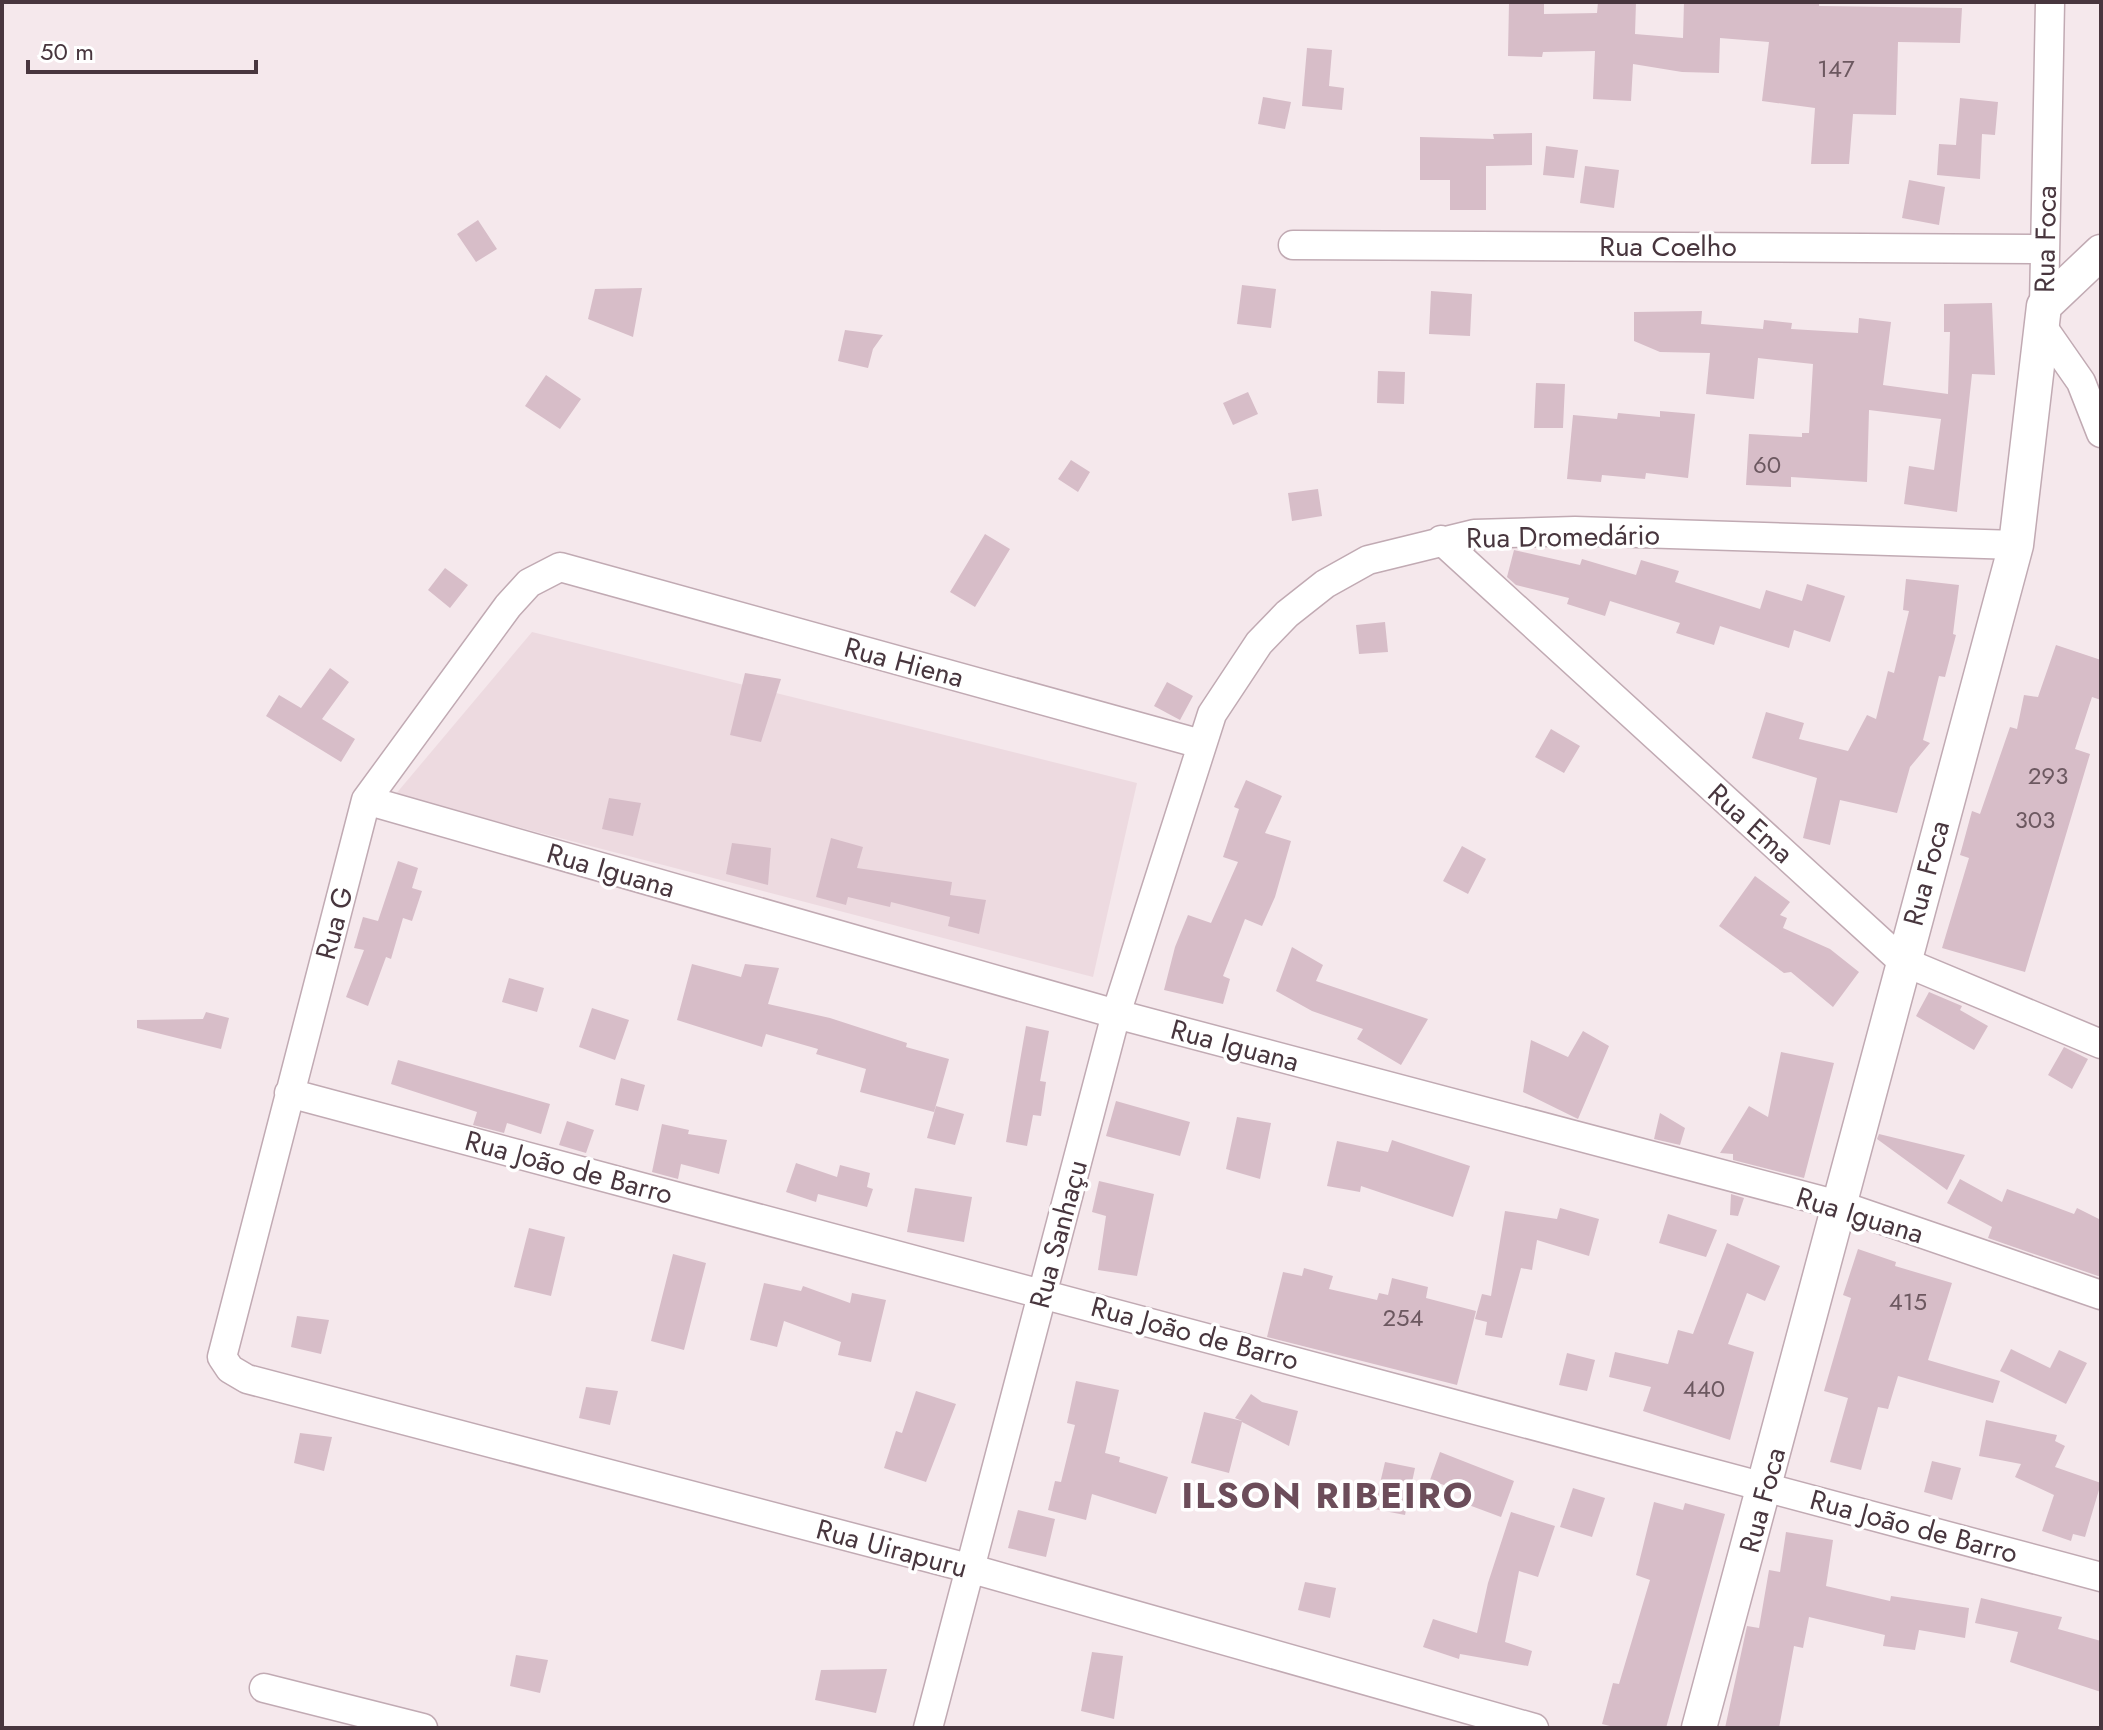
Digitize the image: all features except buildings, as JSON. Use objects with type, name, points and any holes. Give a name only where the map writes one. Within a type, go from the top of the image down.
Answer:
[{"type":"street","name":"Rua Foca","points":[[1699,1728],[1842,1206],[1902,961],[2016,545],[2043,316],[2050,2]]},
{"type":"street","name":"Rua Coelho","points":[[1293,245],[2043,249]]},
{"type":"street","points":[[2101,252],[2043,316],[2081,382],[2101,433]]},
{"type":"street","name":"Rua Dromedário","points":[[1201,744],[1212,714],[1231,680],[1259,643],[1287,614],[1325,584],[1368,560],[1441,540],[1474,534],[1575,531],[2016,545]]},
{"type":"street","name":"Rua Ema","points":[[1441,540],[1902,961],[2101,1044]]},
{"type":"street","name":"Rua G","points":[[247,1379],[230,1369],[222,1357],[224,1339],[366,800],[529,583],[560,567],[606,581]]},
{"type":"street","name":"Rua Hiena","points":[[606,581],[1201,744]]},
{"type":"street","name":"Rua Sanhaçu","points":[[928,1728],[1116,1014],[1201,744]]},
{"type":"street","name":"Rua Iguana","points":[[366,800],[1116,1014],[1842,1206],[2101,1295]]},
{"type":"street","name":"Rua João de Barro","points":[[289,1093],[2101,1577]]},
{"type":"street","name":"Rua Uirapuru","points":[[247,1379],[972,1569],[1534,1728]]},
{"type":"street","points":[[264,1688],[423,1728]]},
{"type":"shaded area","points":[[532,632],[1137,783],[1093,977],[395,795]]},
{"type":"district","name":"ILSON RIBEIRO","points":[[1328,1495]]}]
